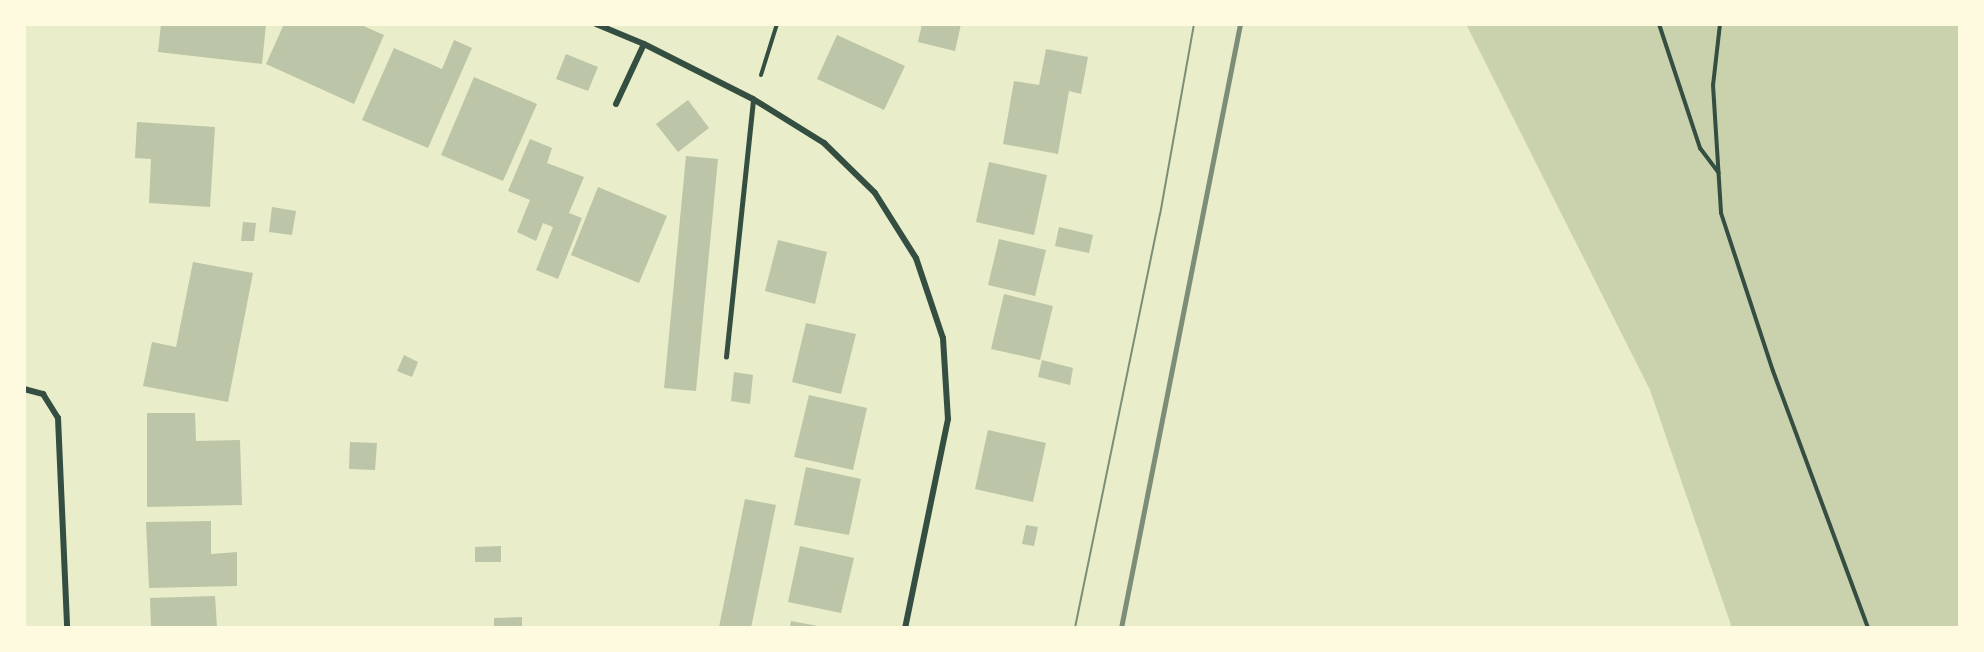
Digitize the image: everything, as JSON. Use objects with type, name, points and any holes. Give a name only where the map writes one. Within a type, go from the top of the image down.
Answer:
[{"type":"street","points":[[596,24],[644,44],[753,99],[824,143],[875,193],[916,258],[943,338],[948,419],[905,628]]},
{"type":"street","points":[[616,104],[644,44]]},
{"type":"street","points":[[24,389],[43,394],[58,418],[67,628]]},
{"type":"lane","points":[[726,357],[753,99]]},
{"type":"path","points":[[753,99],[777,24]]},
{"type":"path","points":[[1659,24],[1700,148],[1719,174]]},
{"type":"path","points":[[1720,24],[1713,85],[1721,213],[1773,371],[1868,628]]},
{"type":"green space","points":[[1466,24],[1960,24],[1960,628],[1732,628],[1650,390]]},
{"type":"building","points":[[161,24],[266,24],[262,64],[158,52]]},
{"type":"building","points":[[284,24],[359,24],[384,35],[354,104],[266,64]]},
{"type":"building","points":[[922,24],[961,24],[955,51],[918,42]]},
{"type":"building","points":[[837,35],[905,66],[884,110],[817,79]]},
{"type":"building","points":[[454,40],[472,48],[428,148],[362,120],[394,48],[442,69]]},
{"type":"building","points":[[1046,49],[1088,57],[1081,94],[1069,91],[1058,154],[1003,144],[1014,81],[1039,85]]},
{"type":"building","points":[[566,54],[598,67],[588,91],[556,79]]},
{"type":"building","points":[[474,77],[537,104],[503,181],[441,155]]},
{"type":"building","points":[[688,100],[709,128],[678,152],[656,124]]},
{"type":"building","points":[[137,122],[215,127],[210,207],[149,203],[151,159],[135,158]]},
{"type":"building","points":[[530,139],[552,148],[547,163],[584,177],[569,213],[582,218],[558,279],[536,270],[553,227],[543,223],[536,241],[517,232],[530,200],[508,191]]},
{"type":"building","points":[[686,156],[718,159],[696,391],[664,388]]},
{"type":"building","points":[[989,162],[1047,175],[1034,235],[976,222]]},
{"type":"building","points":[[598,187],[667,216],[639,283],[571,255]]},
{"type":"building","points":[[272,207],[296,211],[292,235],[269,232]]},
{"type":"building","points":[[243,222],[256,223],[254,241],[241,241]]},
{"type":"building","points":[[1059,227],[1093,235],[1089,253],[1055,246]]},
{"type":"building","points":[[999,239],[1046,250],[1035,296],[988,285]]},
{"type":"building","points":[[778,240],[827,252],[815,304],[765,291]]},
{"type":"building","points":[[193,262],[253,273],[228,402],[143,386],[152,342],[176,347]]},
{"type":"building","points":[[1004,294],[1053,306],[1040,360],[991,349]]},
{"type":"building","points":[[806,323],[856,334],[841,394],[792,382]]},
{"type":"building","points":[[404,355],[418,362],[412,377],[397,371]]},
{"type":"building","points":[[1042,360],[1073,368],[1070,385],[1038,377]]},
{"type":"building","points":[[734,372],[753,375],[750,404],[731,401]]},
{"type":"building","points":[[809,395],[867,408],[853,470],[794,457]]},
{"type":"building","points":[[147,413],[195,413],[196,441],[240,440],[242,505],[147,507]]},
{"type":"building","points":[[988,430],[1046,443],[1033,502],[975,489]]},
{"type":"building","points":[[350,442],[377,443],[375,470],[349,469]]},
{"type":"building","points":[[806,467],[861,479],[849,535],[794,525]]},
{"type":"building","points":[[745,499],[776,505],[751,628],[724,628],[719,627]]},
{"type":"building","points":[[211,521],[211,554],[237,552],[237,586],[149,588],[146,522]]},
{"type":"building","points":[[1026,525],[1038,527],[1034,546],[1022,544]]},
{"type":"building","points":[[501,546],[501,562],[475,562],[475,547]]},
{"type":"building","points":[[800,546],[854,558],[841,613],[788,602]]},
{"type":"building","points":[[215,596],[217,628],[151,628],[150,598]]},
{"type":"building","points":[[522,617],[522,628],[494,628],[494,618]]},
{"type":"building","points":[[791,621],[823,627],[823,628],[790,628]]},
{"type":"tram line","points":[[1075,628],[1160,215],[1194,24]]},
{"type":"railway","points":[[1121,628],[1240,24]]}]
